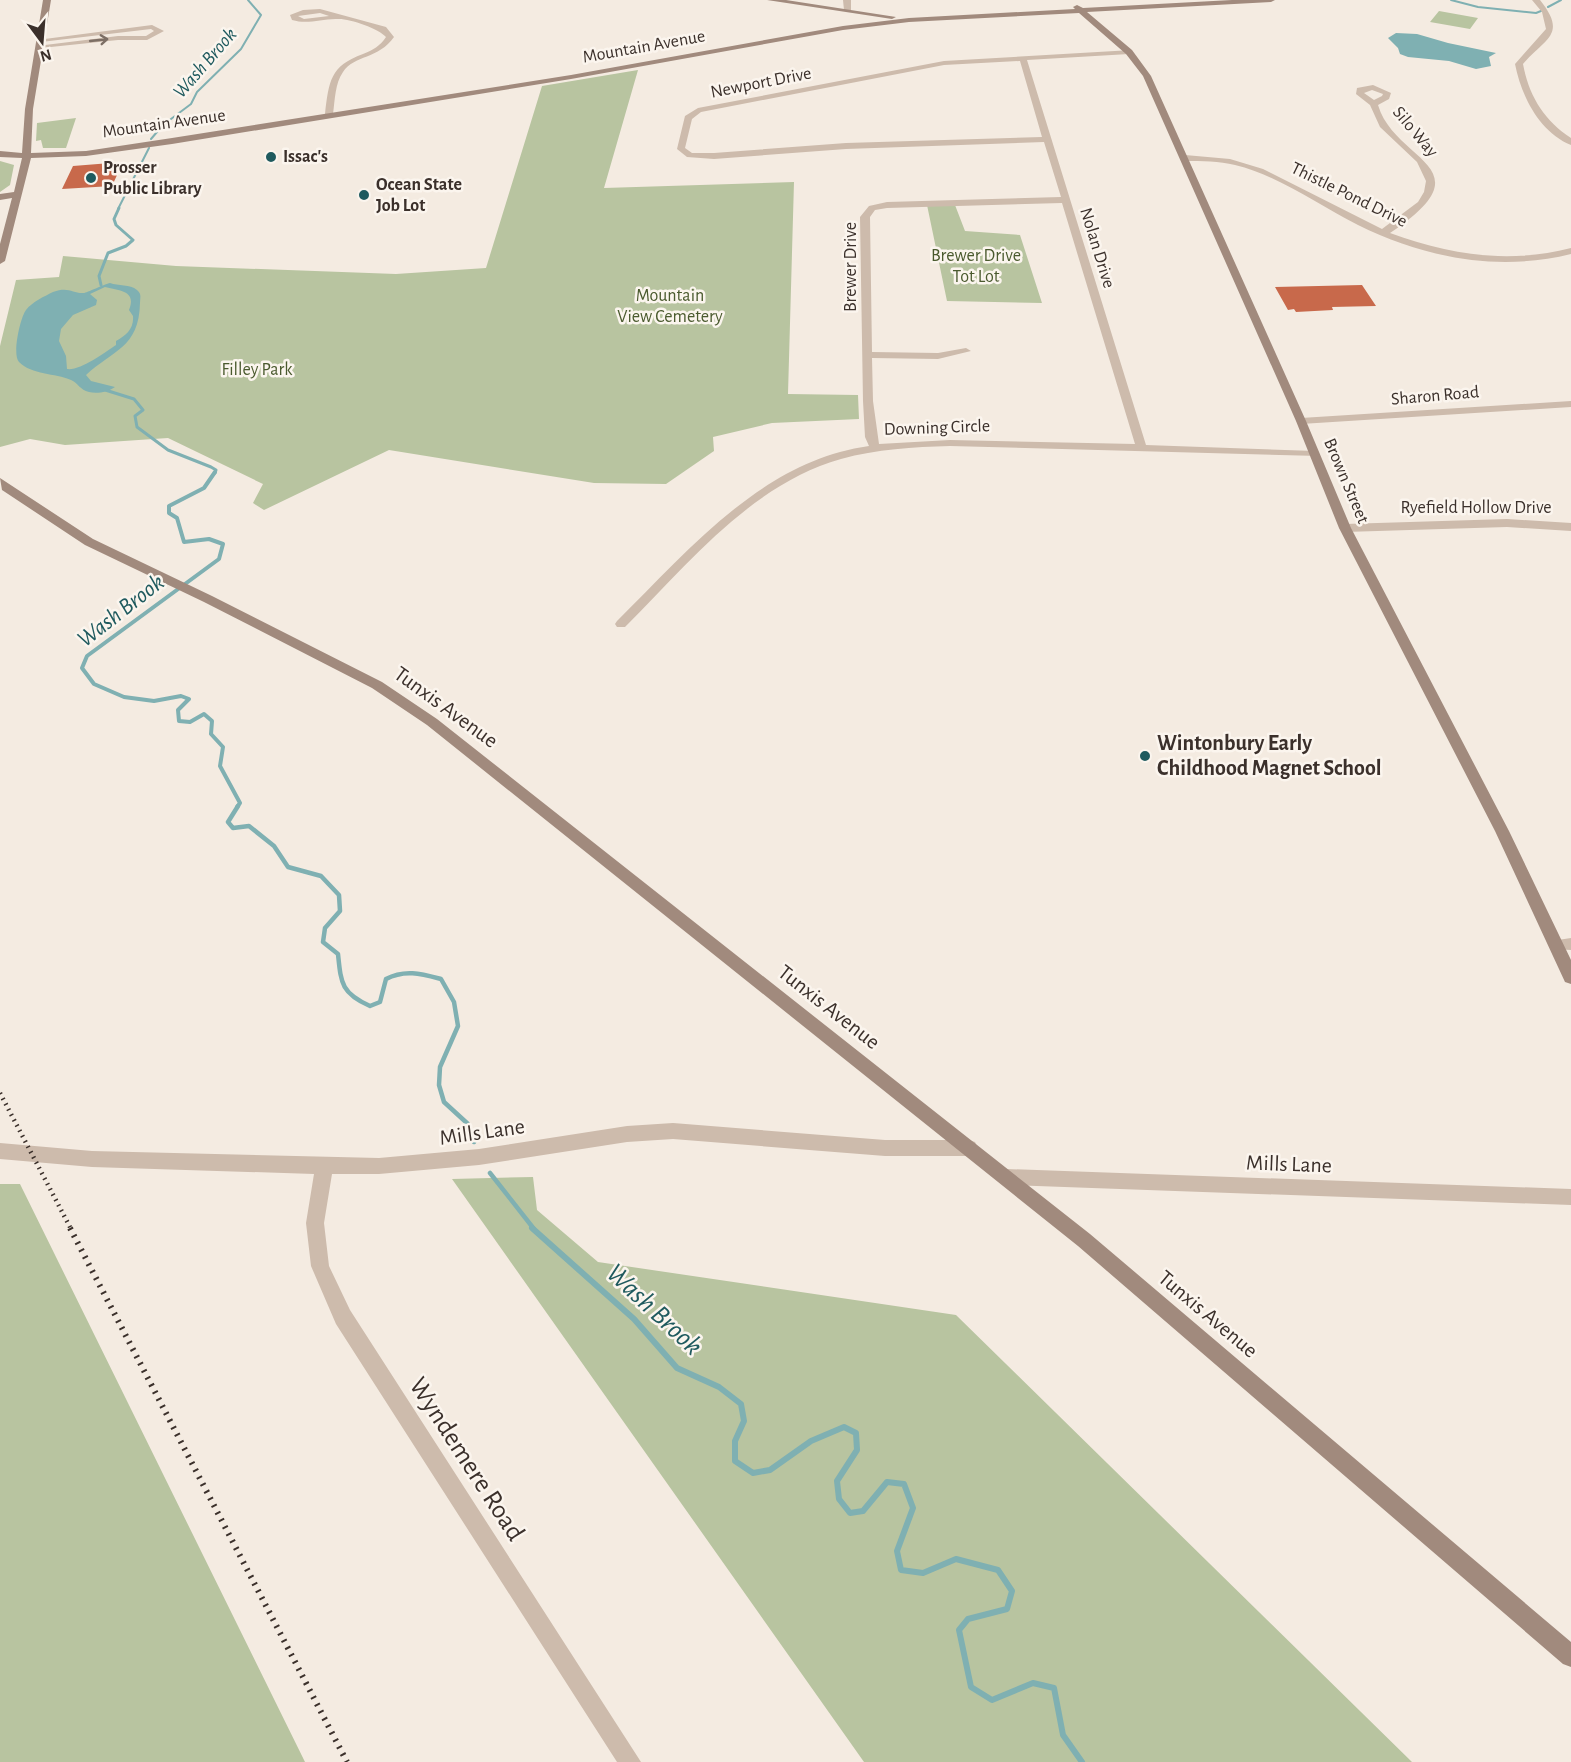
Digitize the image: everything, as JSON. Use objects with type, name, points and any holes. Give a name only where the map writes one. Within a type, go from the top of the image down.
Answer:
[{"type":"main road","points":[[0,261],[26,164],[29,109],[47,0]]},
{"type":"main road","points":[[771,0],[909,20]]},
{"type":"main road","name":"Brown Street","points":[[1070,0],[1130,52],[1147,76],[1301,421],[1345,528],[1564,944],[1571,977]]},
{"type":"main road","name":"Mountain Avenue","points":[[0,154],[25,157],[109,150],[571,76],[843,28],[909,20],[1271,0]]},
{"type":"main road","points":[[0,197],[18,194]]},
{"type":"main road","name":"Tunxis Avenue","points":[[0,482],[89,542],[377,686],[432,722],[1084,1240],[1571,1656]]},
{"type":"street","points":[[847,0],[848,10]]},
{"type":"street","points":[[1536,0],[1549,14],[1550,31],[1519,64],[1520,73],[1535,111],[1571,142]]},
{"type":"street","points":[[329,114],[334,82],[338,72],[343,66],[376,52],[390,37],[382,29],[336,17]]},
{"type":"street","points":[[152,27],[160,31],[147,38],[41,43],[152,27]]},
{"type":"street","name":"Newport Drive","points":[[1046,139],[846,146],[714,156],[690,155],[681,149],[688,118],[698,110],[944,63],[1130,52]]},
{"type":"street","name":"Nolan Drive","points":[[1023,59],[1141,447]]},
{"type":"street","name":"Silo Way","points":[[1374,104],[1379,119],[1424,164],[1429,177],[1429,188],[1422,203],[1383,233]]},
{"type":"street","name":"Thistle Pond Drive","points":[[1185,158],[1228,162],[1255,169],[1383,233],[1435,250],[1468,257],[1523,260],[1544,258],[1571,251]]},
{"type":"street","name":"Brewer Drive","points":[[875,448],[871,437],[864,217],[873,208],[887,205],[1065,200]]},
{"type":"street","points":[[868,355],[938,356],[966,351]]},
{"type":"street","name":"Sharon Road","points":[[1301,421],[1571,404]]},
{"type":"street","name":"Downing Circle","points":[[621,624],[742,507],[765,490],[808,466],[875,448],[937,443],[1141,447],[1315,454]]},
{"type":"street","name":"Ryefield Hollow Drive","points":[[1345,528],[1498,524],[1571,527]]},
{"type":"street","name":"Mills Lane","points":[[0,1151],[92,1159],[324,1166],[433,1162],[627,1134],[673,1131],[885,1148],[969,1149]]},
{"type":"street","name":"Wyndemere Road","points":[[324,1166],[315,1223],[320,1266],[343,1317],[630,1762]]},
{"type":"street","name":"Mills Lane","points":[[1006,1177],[1571,1197]]},
{"type":"green space","points":[[1439,11],[1478,18],[1470,29],[1430,22]]},
{"type":"green space","points":[[638,70],[604,188],[794,182],[788,394],[858,395],[859,419],[772,423],[713,437],[714,451],[666,484],[594,483],[389,450],[264,510],[253,503],[263,484],[168,438],[65,445],[30,439],[0,447],[0,346],[16,280],[59,277],[63,256],[176,266],[396,274],[486,268],[542,86]]},
{"type":"green space","points":[[76,118],[66,148],[43,148],[41,140],[36,141],[37,123]]},
{"type":"green space","points":[[0,161],[14,165],[10,185],[0,192]]},
{"type":"green space","name":"Brewer Drive Tot Lot","points":[[927,205],[955,205],[965,231],[1020,235],[1042,303],[947,301]]},
{"type":"green space","points":[[533,1177],[537,1210],[598,1262],[956,1315],[1412,1762],[864,1762],[452,1179]]},
{"type":"green space","points":[[0,1184],[20,1184],[305,1762],[0,1762]]},
{"type":"water","points":[[1396,33],[1417,34],[1496,53],[1489,57],[1491,66],[1476,69],[1449,61],[1408,57],[1400,54],[1398,48],[1388,38]]},
{"type":"water","points":[[110,283],[134,288],[140,296],[138,318],[130,339],[86,375],[91,381],[115,387],[102,392],[89,392],[71,380],[37,372],[19,362],[16,352],[19,328],[26,310],[32,304],[58,290],[84,293]],"holes":[[[105,287],[129,295],[131,299],[129,310],[133,316],[131,328],[116,341],[116,345],[99,357],[78,367],[67,369],[66,356],[59,341],[61,329],[73,315],[96,305],[97,300],[90,294]]]},
{"type":"building","name":"Prosser Public Library","points":[[123,162],[112,186],[62,189],[73,166]]},
{"type":"building","points":[[1362,285],[1376,306],[1332,307],[1333,310],[1296,312],[1294,309],[1288,310],[1275,287]]},
{"type":"waterway","name":"Wash Brook","points":[[151,139],[163,125],[191,104],[197,92],[241,49],[261,15],[248,0]]},
{"type":"waterway","points":[[1451,0],[1478,7],[1536,13],[1541,11]]},
{"type":"waterway","points":[[1548,7],[1561,0]]},
{"type":"waterway","name":"Wash Brook","points":[[118,209],[149,148]]},
{"type":"waterway","name":"Wash Brook","points":[[101,285],[99,276],[108,253],[126,246],[133,240],[116,225],[114,219],[119,208]]},
{"type":"waterway","name":"Wash Brook","points":[[102,389],[134,399],[143,410],[135,416],[137,427],[168,450],[211,467],[216,470],[215,473]]},
{"type":"waterway","name":"Wash Brook","points":[[215,472],[204,488],[169,506],[169,513],[177,518],[184,542],[209,539],[223,544],[219,559],[87,656],[82,668],[94,684],[124,697],[154,701],[181,696],[189,699],[178,710],[179,721],[190,722],[204,714],[212,721],[211,734],[223,747],[220,766],[240,803],[237,807]]},
{"type":"waterway","name":"Wash Brook","points":[[238,806],[228,822],[233,828],[249,826],[274,846],[288,867],[321,876],[339,895],[340,911],[325,928],[323,942],[338,954],[344,986],[353,996],[370,1006],[380,1002],[386,979],[393,976],[407,973],[441,979],[454,1002],[458,1026],[440,1067],[439,1085],[444,1102],[468,1124],[474,1142]]},
{"type":"waterway","name":"Wash Brook","points":[[490,1173],[534,1229]]},
{"type":"waterway","name":"Wash Brook","points":[[532,1228],[634,1319],[677,1368],[719,1387],[741,1404],[744,1421],[735,1441],[735,1461],[753,1473],[770,1470],[811,1441],[844,1427],[856,1433],[857,1450],[837,1481],[839,1499],[850,1513],[863,1511],[887,1482],[904,1484],[913,1508],[897,1551],[901,1570],[923,1573],[956,1559],[998,1570],[1012,1591],[1007,1609],[968,1619],[959,1630],[971,1687],[992,1700],[1033,1683],[1054,1688],[1063,1735],[1082,1762]]},
{"type":"railway","points":[[0,1093],[71,1229]]},
{"type":"railway","points":[[70,1228],[347,1762]]},
{"type":"place","name":"Issac's","points":[[271,157]]},
{"type":"place","name":"Prosser Public Library","points":[[91,178]]},
{"type":"place","name":"Ocean State Job Lot","points":[[364,195]]},
{"type":"place","name":"Wintonbury Early Childhood Magnet School","points":[[1145,756]]},
{"type":"park label","name":"Mountain View Cemetery","points":[[670,306]]},
{"type":"park label","name":"Filley Park","points":[[257,370]]}]
